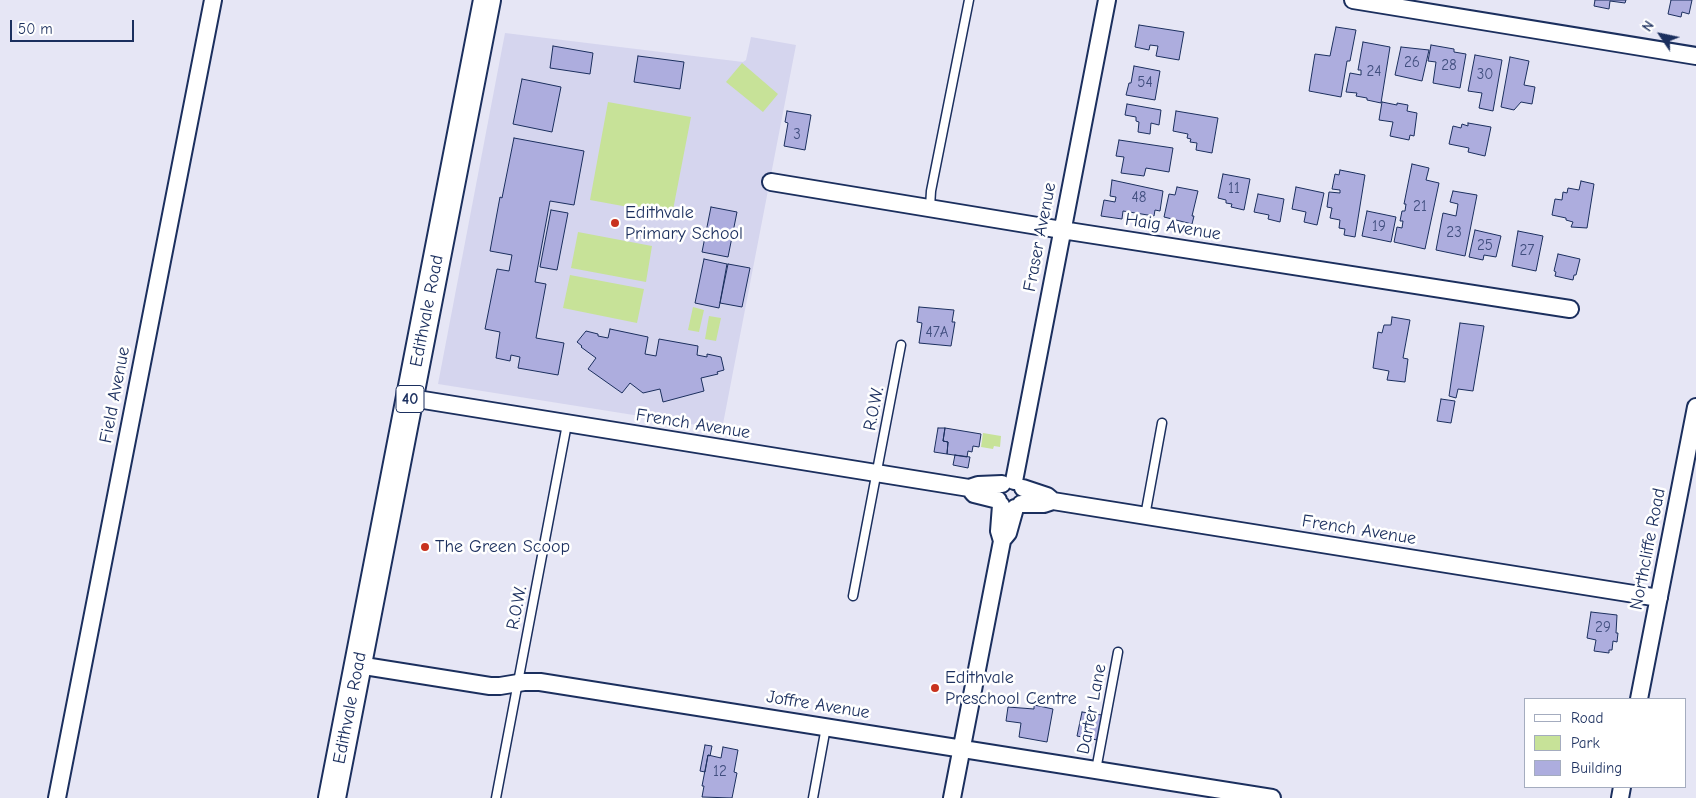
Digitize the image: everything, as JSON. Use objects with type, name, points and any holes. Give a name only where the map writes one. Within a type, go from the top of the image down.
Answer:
[{"type":"highway","name":"Edithvale Road","points":[[332,798],[487,0]]},
{"type":"street","name":"Field Avenue","points":[[57,798],[213,0]]},
{"type":"street","name":"Fraser Avenue","points":[[952,798],[1002,541],[999,531],[1010,496],[1106,0]]},
{"type":"street","points":[[1353,0],[1696,56]]},
{"type":"street","name":"Haig Avenue","points":[[771,182],[1062,230],[1570,309]]},
{"type":"street","name":"French Avenue","points":[[410,398],[969,488],[974,494],[1010,496],[1044,504],[1053,501],[1659,598]]},
{"type":"street","name":"Northcliffe Road","points":[[1639,698],[1696,407]]},
{"type":"street","name":"Joffre Avenue","points":[[358,665],[486,686],[545,682],[1272,798]]},
{"type":"lane","points":[[930,207],[931,191],[969,0]]},
{"type":"lane","name":"R.O.W.","points":[[853,596],[902,345]]},
{"type":"lane","points":[[1145,516],[1162,423]]},
{"type":"lane","name":"R.O.W.","points":[[496,798],[567,424]]},
{"type":"lane","name":"Darter Lane","points":[[1096,770],[1118,652]]},
{"type":"lane","points":[[813,798],[826,727]]},
{"type":"shaded area","name":"Edithvale Primary School","points":[[505,33],[743,62],[746,60],[751,37],[796,45],[722,429],[438,384]]},
{"type":"green space","points":[[742,63],[778,94],[763,112],[726,82]]},
{"type":"green space","points":[[608,102],[691,117],[672,215],[590,200]]},
{"type":"green space","points":[[578,232],[652,246],[646,282],[571,268]]},
{"type":"green space","points":[[570,275],[644,289],[637,323],[563,308]]},
{"type":"green space","points":[[693,307],[704,310],[699,332],[688,330]]},
{"type":"green space","points":[[709,316],[721,318],[716,341],[705,339]]},
{"type":"green space","points":[[983,433],[1001,436],[1000,447],[994,446],[993,449],[981,447]]},
{"type":"building","points":[[1595,0],[1626,0],[1625,3],[1610,1],[1609,9],[1594,6]]},
{"type":"building","points":[[1671,0],[1692,0],[1689,14],[1682,12],[1681,17],[1668,14]]},
{"type":"building","points":[[1139,25],[1184,32],[1179,60],[1156,56],[1158,46],[1150,45],[1149,50],[1135,47]]},
{"type":"building","points":[[1336,27],[1356,30],[1350,61],[1347,61],[1341,97],[1309,91],[1315,54],[1330,56]]},
{"type":"building","points":[[1363,42],[1390,47],[1381,103],[1356,96],[1357,93],[1346,92],[1350,73],[1361,75],[1361,70],[1358,70]]},
{"type":"building","points":[[1431,45],[1454,49],[1454,52],[1466,54],[1460,88],[1433,83],[1436,62],[1428,61]]},
{"type":"building","points":[[553,46],[593,53],[590,74],[550,68]]},
{"type":"building","points":[[1401,47],[1429,50],[1422,81],[1395,75]]},
{"type":"building","points":[[1475,55],[1502,60],[1493,111],[1479,108],[1482,93],[1468,91]]},
{"type":"building","points":[[638,56],[684,62],[680,89],[634,82]]},
{"type":"building","points":[[1510,57],[1529,61],[1524,85],[1535,87],[1532,104],[1521,102],[1514,110],[1501,107]]},
{"type":"building","points":[[1134,66],[1160,71],[1155,100],[1126,95],[1129,83],[1131,83]]},
{"type":"building","points":[[522,79],[561,87],[552,132],[513,124]]},
{"type":"building","points":[[1382,102],[1408,105],[1407,111],[1417,113],[1414,136],[1410,135],[1409,140],[1390,136],[1393,122],[1379,120]]},
{"type":"building","points":[[1127,104],[1161,110],[1159,125],[1151,123],[1150,134],[1138,132],[1139,122],[1136,121],[1136,117],[1125,115]]},
{"type":"building","points":[[787,111],[811,115],[805,150],[784,146],[788,123],[785,122]]},
{"type":"building","points":[[1176,111],[1218,118],[1212,153],[1196,150],[1197,143],[1190,142],[1191,139],[1187,138],[1188,134],[1173,131]]},
{"type":"building","points":[[1468,123],[1491,127],[1485,156],[1468,152],[1469,148],[1449,144],[1453,126],[1461,128],[1462,124],[1468,126]]},
{"type":"building","points":[[514,138],[584,151],[574,205],[550,201],[535,282],[546,284],[536,338],[564,343],[558,375],[518,368],[520,357],[511,355],[510,361],[496,358],[500,332],[485,329],[497,269],[509,271],[512,255],[490,251]]},
{"type":"building","points":[[1119,140],[1173,148],[1169,172],[1146,168],[1144,176],[1121,173],[1124,157],[1116,156]]},
{"type":"building","points":[[1412,164],[1429,168],[1426,180],[1439,183],[1425,249],[1394,242],[1397,227],[1402,228],[1403,221],[1400,221],[1402,211],[1405,211],[1406,204],[1404,204]]},
{"type":"building","points":[[1340,170],[1365,175],[1355,237],[1344,235],[1345,229],[1339,228],[1340,220],[1330,218],[1332,208],[1327,207],[1329,192],[1340,193],[1340,190],[1332,189],[1335,174],[1339,175]]},
{"type":"building","points":[[1223,174],[1250,179],[1244,210],[1231,207],[1232,204],[1218,198]]},
{"type":"building","points":[[1112,180],[1163,191],[1160,211],[1155,210],[1154,216],[1123,211],[1122,219],[1101,216],[1104,200],[1115,202],[1116,197],[1110,196]]},
{"type":"building","points":[[1581,181],[1594,184],[1587,228],[1571,227],[1573,222],[1566,220],[1566,218],[1552,215],[1555,199],[1562,200],[1563,192],[1567,193],[1568,188],[1579,190]]},
{"type":"building","points":[[1177,187],[1198,191],[1192,224],[1164,217],[1169,194],[1175,195]]},
{"type":"building","points":[[1296,187],[1324,193],[1317,225],[1304,222],[1306,212],[1292,209]]},
{"type":"building","points":[[1453,191],[1477,195],[1465,256],[1436,250],[1443,213],[1456,216],[1458,204],[1450,202]]},
{"type":"building","points":[[1258,194],[1284,199],[1280,222],[1268,219],[1269,215],[1254,212]]},
{"type":"building","points":[[711,207],[737,212],[728,257],[702,252]]},
{"type":"building","points":[[551,210],[568,213],[557,270],[540,267]]},
{"type":"building","points":[[1367,211],[1396,217],[1391,242],[1362,236]]},
{"type":"building","points":[[1475,230],[1501,236],[1496,257],[1484,255],[1483,260],[1469,257]]},
{"type":"building","points":[[1518,231],[1543,236],[1536,271],[1512,266]]},
{"type":"building","points":[[1558,254],[1580,259],[1573,280],[1555,276],[1556,272],[1554,271]]},
{"type":"building","points":[[704,259],[727,264],[719,308],[695,303]]},
{"type":"building","points":[[728,264],[750,268],[742,307],[720,303]]},
{"type":"building","points":[[919,307],[954,310],[952,322],[955,322],[951,346],[919,343],[922,323],[917,322]]},
{"type":"building","points":[[1392,317],[1410,320],[1403,358],[1408,359],[1405,382],[1387,380],[1389,371],[1373,368],[1378,332],[1382,333],[1384,325],[1391,325]]},
{"type":"building","points":[[1460,323],[1484,326],[1473,391],[1458,389],[1456,398],[1449,396]]},
{"type":"building","points":[[610,329],[648,337],[645,354],[656,356],[659,339],[698,346],[697,355],[707,357],[707,354],[721,357],[724,370],[717,372],[718,374],[701,378],[704,391],[663,402],[660,389],[643,393],[630,383],[622,393],[588,369],[596,358],[577,342],[586,331],[608,338]]},
{"type":"building","points":[[1441,399],[1455,401],[1451,423],[1437,421]]},
{"type":"building","points":[[938,428],[945,428],[943,441],[948,442],[947,454],[934,452]]},
{"type":"building","points":[[945,428],[981,434],[979,447],[973,446],[972,452],[968,451],[967,457],[947,454],[948,442],[943,441]]},
{"type":"building","points":[[955,455],[970,457],[968,468],[953,465]]},
{"type":"building","points":[[1591,612],[1617,615],[1617,642],[1613,641],[1612,650],[1609,650],[1609,653],[1594,651],[1596,640],[1587,638]]},
{"type":"building","points":[[1034,705],[1053,709],[1047,742],[1019,737],[1021,723],[1006,721],[1008,707],[1034,709]]},
{"type":"building","points":[[1082,712],[1102,715],[1097,740],[1077,736]]},
{"type":"building","points":[[705,745],[712,746],[710,756],[708,755],[705,772],[700,771]]},
{"type":"building","points":[[723,747],[738,750],[734,772],[737,773],[732,798],[702,797],[704,786],[702,786],[708,755],[721,758]]},
{"type":"place","name":"Edithvale Primary School","points":[[615,223]]},
{"type":"place","name":"The Green Scoop","points":[[425,547]]},
{"type":"place","name":"Edithvale Preschool Centre","points":[[935,688]]}]
